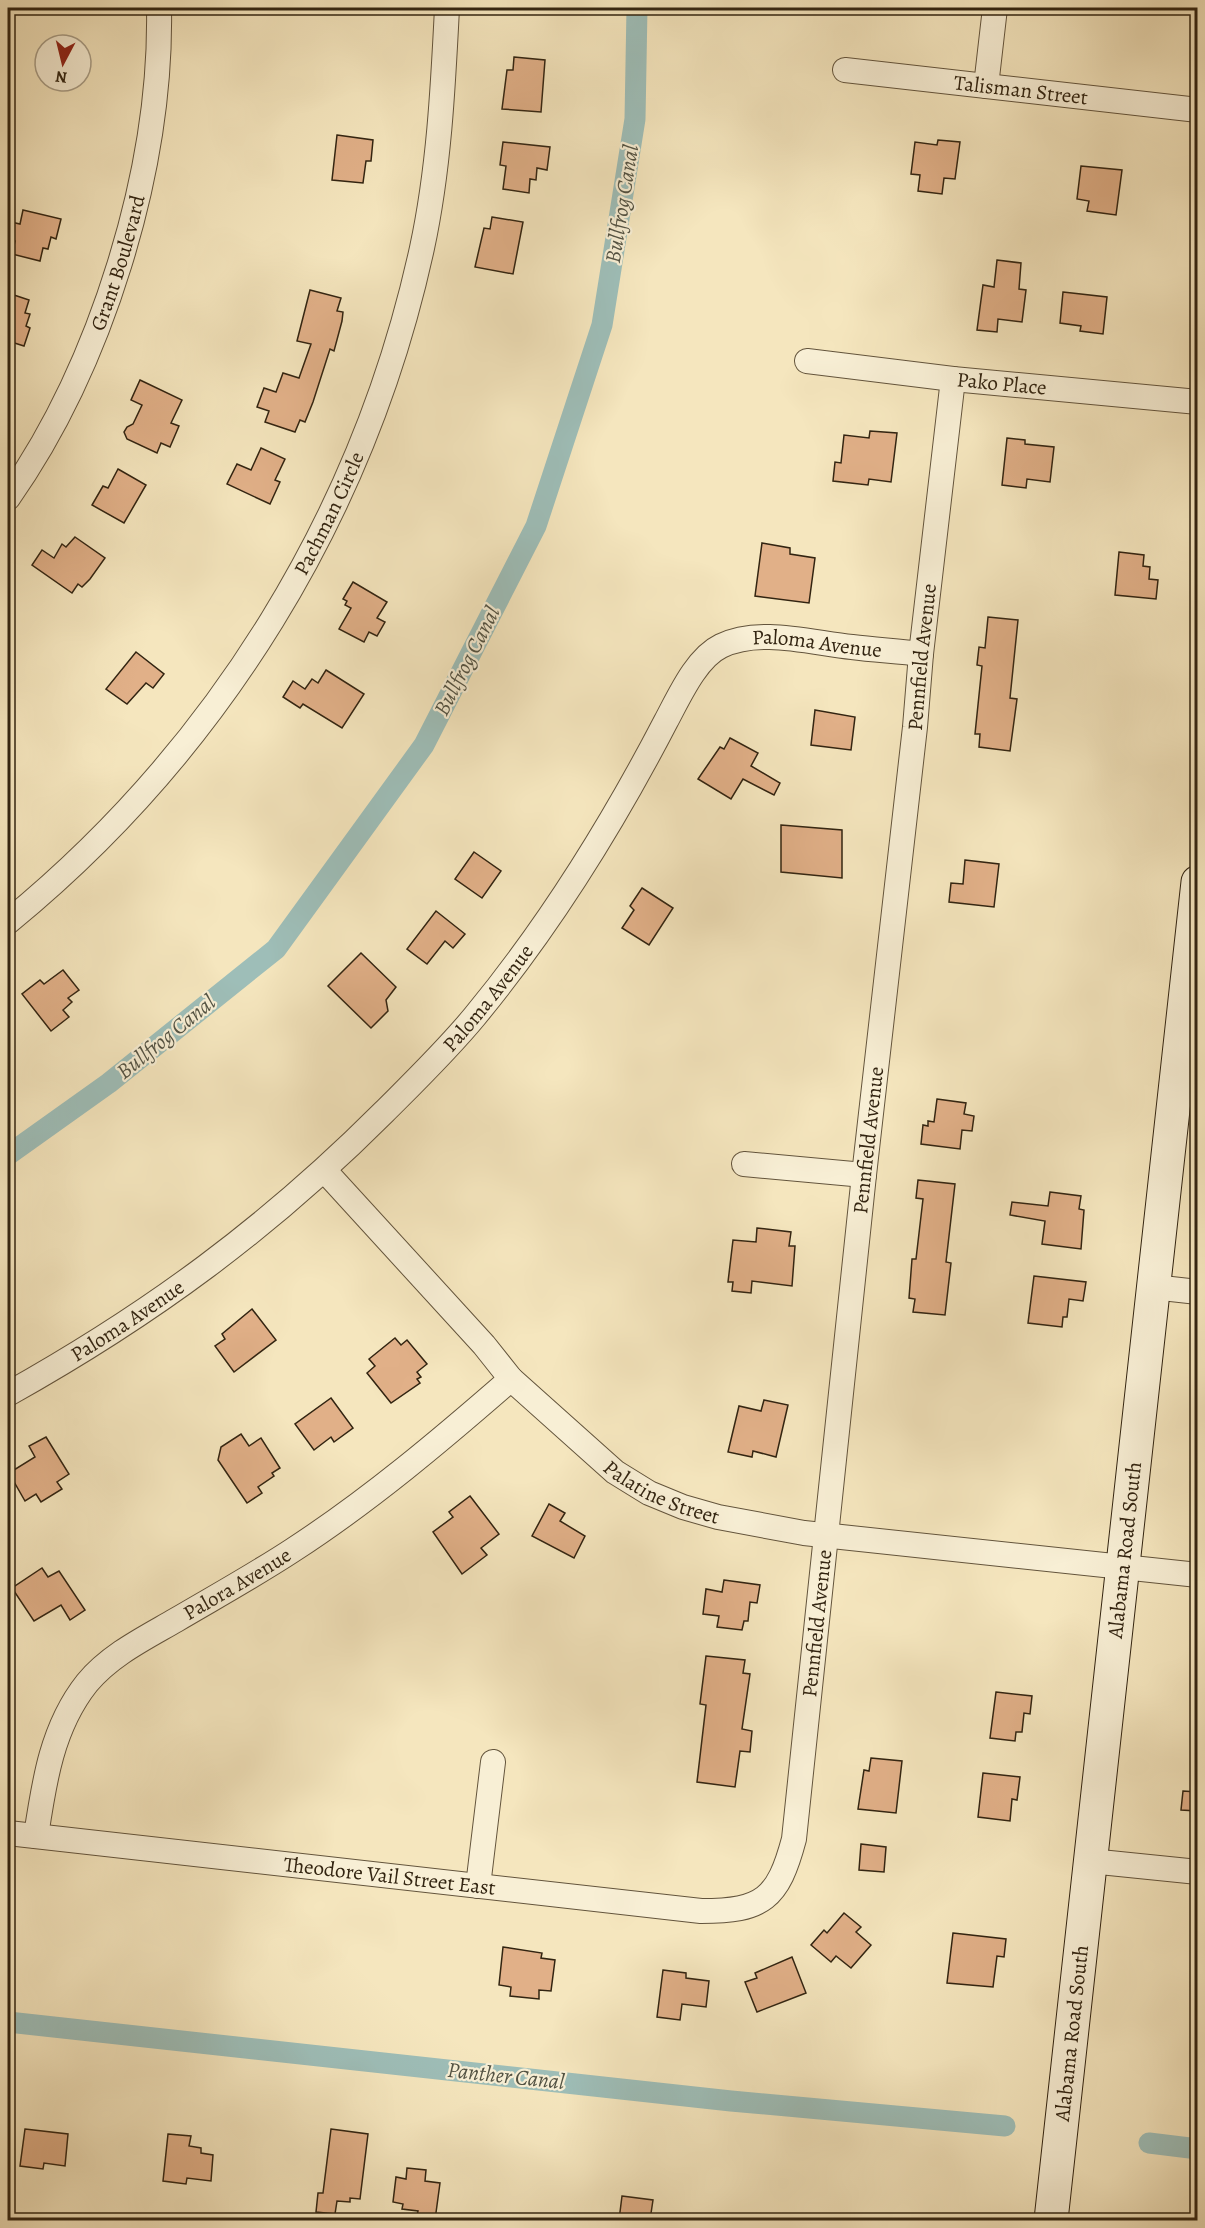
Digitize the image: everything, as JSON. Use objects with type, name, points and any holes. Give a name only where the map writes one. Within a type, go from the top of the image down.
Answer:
[{"type":"street","name":"Grant Boulevard","points":[[8,498],[79,370],[121,260],[144,166],[155,93],[159,8]]},
{"type":"street","name":"Pachman Circle","points":[[8,922],[64,876],[146,791],[198,729],[275,617],[345,485],[368,428],[402,327],[422,248],[443,102],[447,8]]},
{"type":"street","points":[[986,86],[994,8]]},
{"type":"street","name":"Talisman Street","points":[[845,70],[1197,110]]},
{"type":"street","name":"Pako Place","points":[[807,361],[1197,402]]},
{"type":"street","name":"Pennfield Avenue","points":[[768,1896],[785,1872],[794,1839],[864,1175],[953,378]]},
{"type":"street","name":"Paloma Avenue","points":[[8,1394],[164,1299],[221,1257],[325,1171],[438,1057],[520,959],[567,893],[632,786],[690,675],[719,646],[749,638],[788,639],[921,654]]},
{"type":"street","name":"Alabama Road South","points":[[1051,2220],[1153,1287],[1191,995],[1197,882]]},
{"type":"street","points":[[744,1164],[864,1175]]},
{"type":"street","name":"Palatine Street","points":[[325,1171],[484,1345],[511,1379],[615,1472],[649,1493],[683,1507],[718,1517],[825,1534],[1197,1575]]},
{"type":"street","points":[[1153,1287],[1197,1292]]},
{"type":"street","name":"Palora Avenue","points":[[36,1836],[53,1747],[62,1724],[88,1682],[106,1664],[317,1533],[405,1469],[511,1379]]},
{"type":"street","points":[[478,1886],[493,1762]]},
{"type":"street","name":"Theodore Vail Street East","points":[[8,1833],[701,1911],[746,1908],[768,1896]]},
{"type":"street","points":[[1090,1861],[1197,1872]]},
{"type":"building","points":[[514,57],[545,60],[541,112],[502,109],[507,70],[513,70]]},
{"type":"building","points":[[337,135],[373,140],[371,161],[366,161],[363,183],[332,180]]},
{"type":"building","points":[[938,140],[960,142],[955,179],[944,178],[942,194],[918,191],[920,175],[911,174],[915,142],[937,145]]},
{"type":"building","points":[[503,142],[550,147],[547,170],[537,168],[536,180],[530,179],[529,193],[503,189],[506,166],[500,165]]},
{"type":"building","points":[[1081,166],[1122,170],[1116,215],[1087,211],[1089,201],[1077,199]]},
{"type":"building","points":[[23,210],[61,219],[56,239],[51,237],[48,249],[43,248],[40,261],[12,254],[15,241],[8,239],[11,222],[20,224]]},
{"type":"building","points":[[492,217],[523,222],[513,274],[475,267],[484,228],[490,229]]},
{"type":"building","points":[[997,260],[1021,263],[1019,289],[1026,290],[1022,322],[998,319],[997,332],[977,330],[983,285],[994,287]]},
{"type":"building","points":[[310,290],[341,298],[337,311],[343,312],[334,351],[330,349],[305,422],[300,420],[295,432],[265,422],[269,411],[257,407],[264,388],[276,392],[283,373],[299,378],[311,344],[297,341]]},
{"type":"building","points":[[1063,292],[1107,297],[1103,334],[1080,331],[1081,326],[1060,323]]},
{"type":"building","points":[[8,293],[29,300],[25,313],[30,314],[26,326],[30,328],[24,346],[8,341]]},
{"type":"building","points":[[140,380],[182,400],[171,423],[179,426],[170,447],[161,443],[157,453],[127,439],[124,432],[133,424],[142,405],[131,400]]},
{"type":"building","points":[[870,431],[897,433],[891,482],[869,479],[868,485],[833,481],[835,462],[841,463],[844,435],[869,438]]},
{"type":"building","points":[[1007,438],[1025,440],[1025,444],[1054,447],[1050,482],[1027,479],[1026,488],[1002,485]]},
{"type":"building","points":[[261,448],[285,459],[275,480],[280,482],[270,504],[227,484],[237,464],[251,470]]},
{"type":"building","points":[[118,469],[146,485],[124,523],[92,505],[103,486],[108,488]]},
{"type":"building","points":[[75,537],[105,558],[90,579],[82,587],[78,584],[72,593],[32,565],[42,550],[54,558],[62,544],[66,547]]},
{"type":"building","points":[[762,543],[790,548],[790,554],[815,558],[809,603],[755,596]]},
{"type":"building","points":[[1119,552],[1144,555],[1143,566],[1150,567],[1149,579],[1158,580],[1156,599],[1115,595]]},
{"type":"building","points":[[353,582],[387,602],[377,618],[385,622],[377,636],[369,632],[364,642],[339,629],[351,608],[345,605],[347,601],[343,599]]},
{"type":"building","points":[[988,617],[1018,620],[1010,698],[1017,699],[1010,751],[979,747],[980,734],[975,734],[982,666],[977,665],[979,647],[985,648]]},
{"type":"building","points":[[136,652],[164,674],[153,688],[146,683],[127,704],[106,689]]},
{"type":"building","points":[[326,670],[364,694],[342,728],[303,704],[300,708],[283,697],[293,681],[305,689],[312,679],[318,683]]},
{"type":"building","points":[[815,710],[855,717],[851,750],[811,745]]},
{"type":"building","points":[[730,738],[758,753],[751,766],[780,783],[774,795],[743,779],[731,799],[698,779],[720,747],[724,749]]},
{"type":"building","points":[[781,825],[842,830],[842,878],[781,872]]},
{"type":"building","points":[[474,852],[501,871],[482,898],[455,879]]},
{"type":"building","points":[[965,860],[999,864],[994,907],[949,902],[951,883],[963,884]]},
{"type":"building","points":[[642,888],[673,908],[649,945],[622,928],[634,910],[630,906]]},
{"type":"building","points":[[436,911],[465,934],[453,948],[445,941],[427,964],[407,949]]},
{"type":"building","points":[[361,953],[396,987],[386,1000],[388,1011],[371,1028],[328,986]]},
{"type":"building","points":[[63,970],[79,990],[68,998],[72,1002],[63,1010],[69,1017],[51,1031],[22,994],[40,980],[44,984]]},
{"type":"building","points":[[937,1099],[966,1103],[964,1114],[974,1116],[972,1131],[962,1130],[960,1149],[921,1144],[923,1125],[928,1126],[928,1121],[934,1122]]},
{"type":"building","points":[[918,1180],[955,1184],[946,1262],[951,1263],[945,1315],[913,1312],[915,1299],[909,1298],[912,1259],[916,1259],[923,1199],[916,1198]]},
{"type":"building","points":[[1050,1192],[1081,1196],[1079,1209],[1084,1210],[1081,1249],[1042,1244],[1045,1221],[1010,1215],[1012,1202],[1048,1206]]},
{"type":"building","points":[[757,1228],[791,1232],[789,1246],[795,1246],[792,1286],[752,1281],[751,1293],[732,1291],[733,1282],[728,1282],[733,1240],[756,1242]]},
{"type":"building","points":[[1034,1276],[1086,1282],[1083,1301],[1069,1299],[1067,1317],[1063,1317],[1062,1327],[1028,1323]]},
{"type":"building","points":[[252,1309],[276,1340],[234,1372],[215,1346],[225,1339],[222,1334]]},
{"type":"building","points":[[395,1338],[401,1345],[407,1340],[427,1364],[417,1372],[421,1377],[417,1379],[420,1383],[391,1403],[367,1373],[375,1366],[369,1359]]},
{"type":"building","points":[[331,1398],[353,1428],[334,1442],[331,1437],[314,1450],[295,1424]]},
{"type":"building","points":[[764,1400],[788,1405],[776,1457],[753,1451],[752,1457],[728,1452],[739,1406],[761,1411]]},
{"type":"building","points":[[241,1434],[249,1446],[261,1438],[280,1468],[272,1473],[274,1476],[258,1487],[262,1493],[247,1503],[218,1460],[221,1447]]},
{"type":"building","points":[[46,1437],[69,1474],[57,1482],[62,1489],[41,1502],[36,1494],[25,1501],[9,1473],[35,1457],[29,1446]]},
{"type":"building","points":[[470,1496],[499,1534],[481,1548],[487,1555],[462,1574],[433,1532],[453,1517],[449,1512]]},
{"type":"building","points":[[549,1504],[565,1513],[560,1521],[585,1536],[574,1558],[532,1536]]},
{"type":"building","points":[[42,1568],[48,1577],[59,1571],[85,1610],[70,1620],[61,1605],[34,1621],[12,1588]]},
{"type":"building","points":[[724,1580],[760,1585],[757,1603],[750,1602],[748,1621],[744,1621],[742,1630],[717,1627],[719,1616],[703,1614],[706,1589],[722,1592]]},
{"type":"building","points":[[706,1656],[745,1660],[743,1673],[750,1674],[742,1729],[752,1731],[750,1752],[740,1751],[735,1787],[697,1782],[706,1705],[700,1704]]},
{"type":"building","points":[[996,1692],[1032,1696],[1030,1714],[1024,1713],[1022,1732],[1016,1732],[1015,1741],[990,1738]]},
{"type":"building","points":[[871,1758],[902,1761],[896,1813],[858,1809],[864,1770],[869,1771]]},
{"type":"building","points":[[983,1773],[1020,1777],[1017,1800],[1012,1799],[1010,1821],[978,1817]]},
{"type":"building","points":[[1183,1791],[1197,1792],[1197,1811],[1181,1810]]},
{"type":"building","points":[[861,1844],[886,1847],[884,1872],[859,1870]]},
{"type":"building","points":[[844,1913],[861,1927],[856,1932],[871,1945],[851,1968],[836,1956],[831,1962],[811,1945],[824,1930],[827,1933]]},
{"type":"building","points":[[953,1933],[1006,1939],[1004,1957],[997,1956],[993,1987],[947,1983]]},
{"type":"building","points":[[503,1947],[542,1953],[541,1958],[555,1960],[551,1991],[539,1990],[539,1999],[510,1996],[511,1987],[499,1985]]},
{"type":"building","points":[[792,1957],[806,1993],[757,2012],[745,1982],[757,1978],[755,1973]]},
{"type":"building","points":[[663,1970],[686,1973],[686,1978],[709,1981],[706,2007],[682,2004],[680,2020],[657,2017]]},
{"type":"building","points":[[25,2129],[68,2134],[65,2166],[44,2163],[43,2169],[20,2166]]},
{"type":"building","points":[[331,2129],[368,2134],[360,2199],[350,2198],[350,2202],[337,2201],[335,2214],[316,2212],[318,2193],[323,2193]]},
{"type":"building","points":[[168,2134],[191,2136],[189,2146],[201,2148],[201,2153],[213,2155],[211,2181],[187,2178],[186,2184],[163,2181]]},
{"type":"building","points":[[407,2168],[426,2170],[425,2181],[440,2183],[435,2220],[416,2220],[418,2211],[402,2209],[403,2204],[393,2202],[396,2177],[406,2179]]},
{"type":"building","points":[[622,2196],[653,2200],[650,2220],[619,2220]]},
{"type":"waterway","name":"Bullfrog Canal","points":[[8,1155],[109,1083],[276,949],[424,745],[536,526],[602,325],[635,119],[637,8]]},
{"type":"waterway","name":"Panther Canal","points":[[8,2022],[731,2101],[1005,2126]]},
{"type":"waterway","points":[[1149,2143],[1198,2149]]}]
